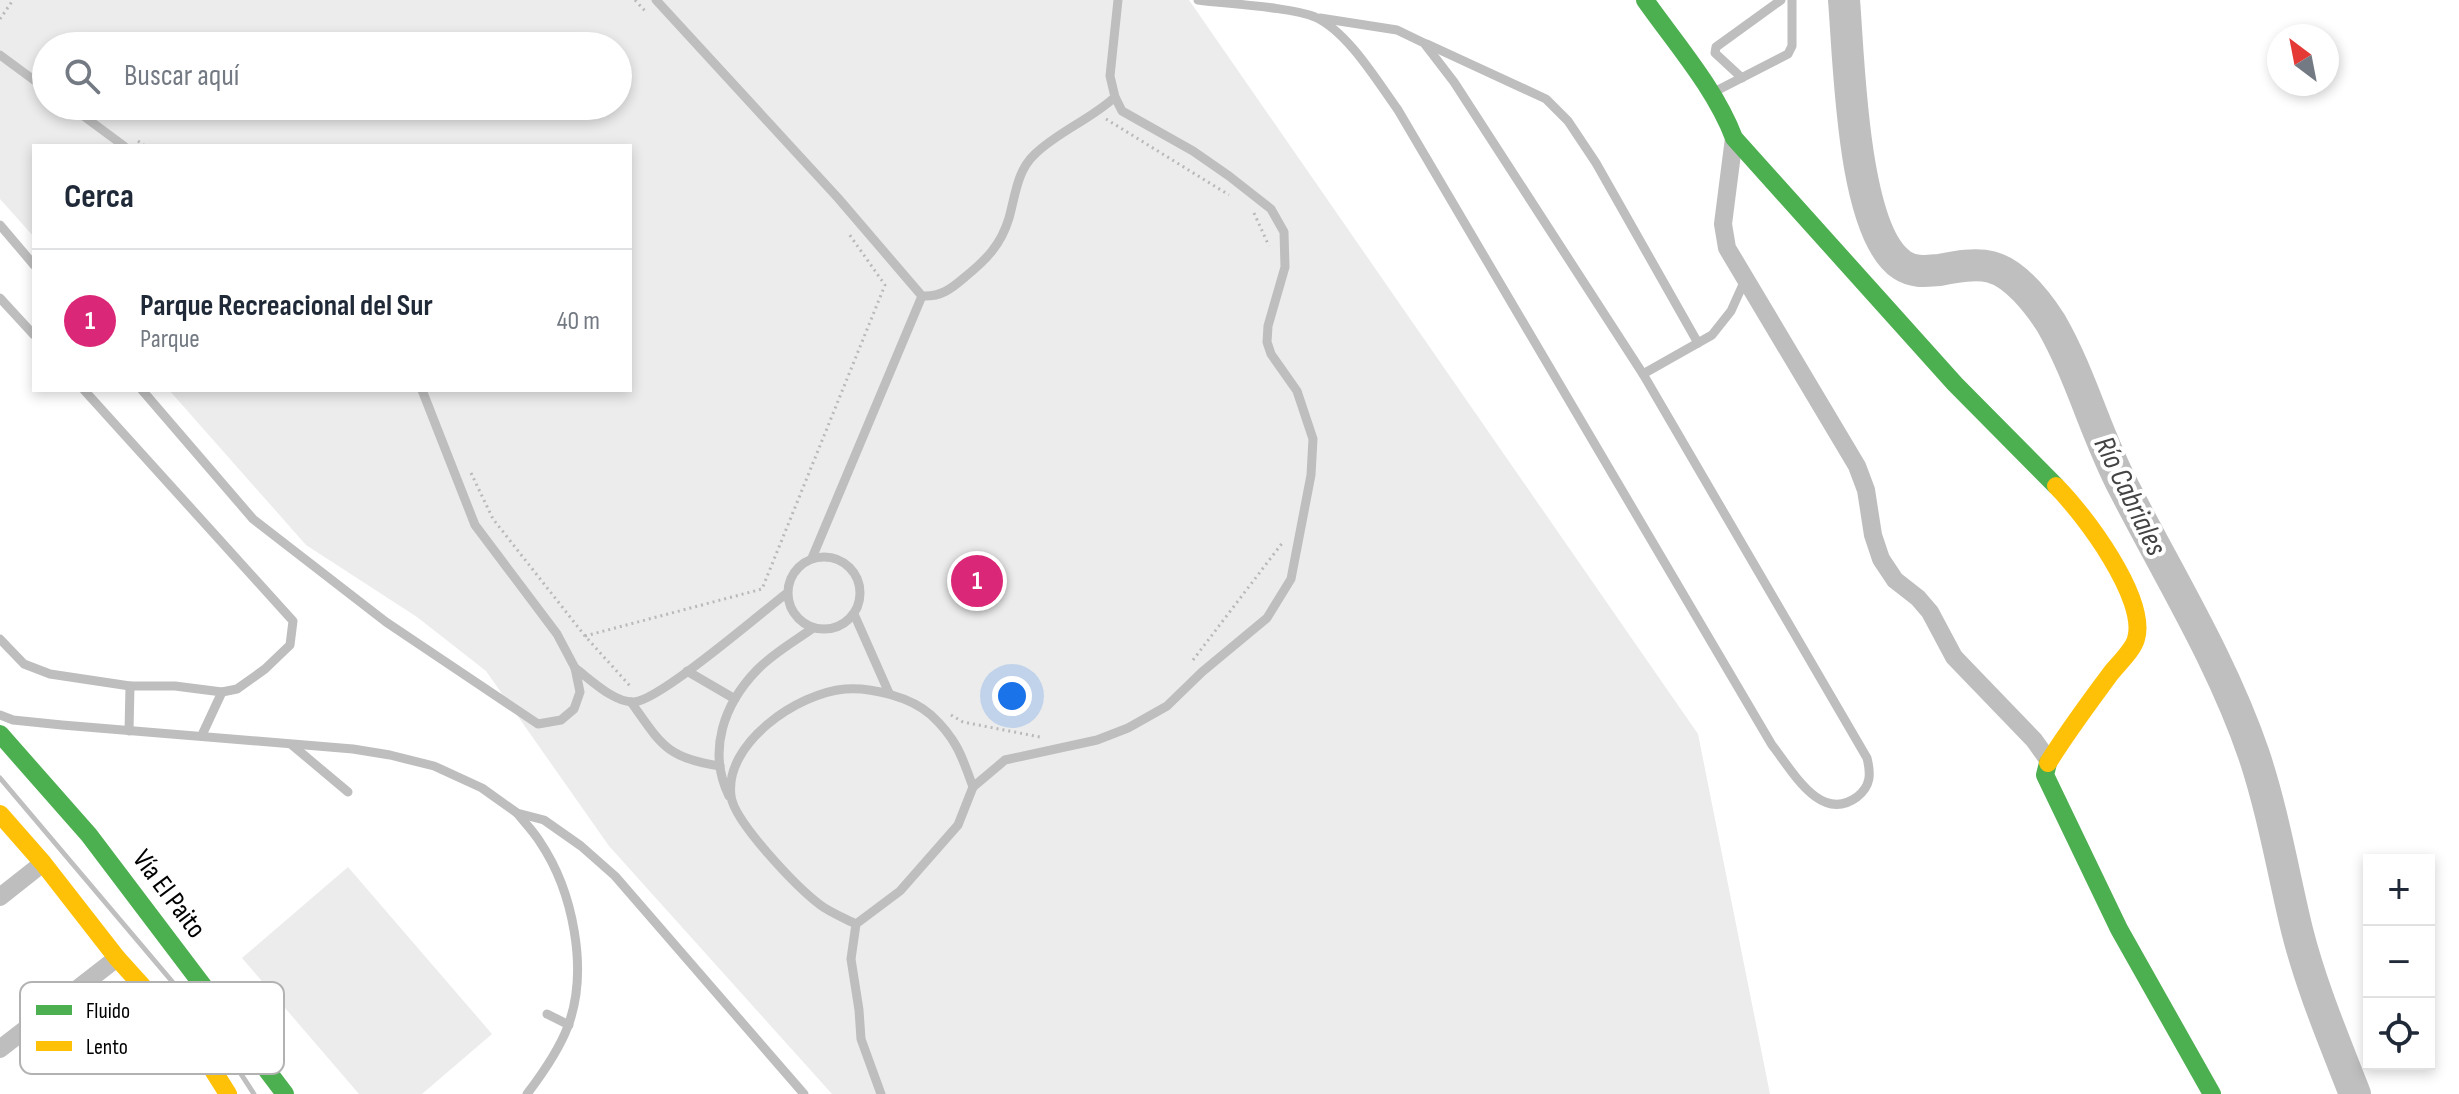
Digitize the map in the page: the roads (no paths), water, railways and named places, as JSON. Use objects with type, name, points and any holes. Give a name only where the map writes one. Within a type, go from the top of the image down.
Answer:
[{"type":"street","points":[[1645,0],[1711,93],[1727,119],[1734,138],[1955,384],[2078,508],[2130,591],[2138,616],[2136,640],[2049,761],[2045,775],[2119,929],[2212,1094]]},
{"type":"street","points":[[1734,138],[1723,224],[1727,248],[1857,466],[1866,490],[1873,535],[1881,559],[1895,580],[1930,612],[1954,657],[2034,740],[2049,761]]},
{"type":"street","name":"Vía El Paito","points":[[0,734],[89,835],[200,982]]},
{"type":"street","points":[[0,814],[139,982]]},
{"type":"street","points":[[0,897],[43,863]]},
{"type":"street","points":[[86,982],[117,958]]},
{"type":"street","points":[[0,1049],[20,1033]]},
{"type":"street","points":[[215,1074],[227,1093]]},
{"type":"street","name":"Vía El Paito","points":[[270,1074],[285,1094]]},
{"type":"lane","points":[[656,0],[838,198],[922,296],[935,297],[947,292],[990,257],[1008,221],[1015,188],[1032,156],[1101,110],[1115,97]]},
{"type":"lane","points":[[881,1094],[861,1039],[851,959],[856,924],[900,891],[958,825],[973,787],[1005,760],[1097,740],[1128,728],[1167,706],[1202,672],[1267,618],[1291,579],[1311,475],[1313,439],[1297,391],[1271,354],[1267,342],[1268,326],[1285,267],[1284,232],[1271,209],[1193,151],[1122,111],[1110,76],[1118,0]]},
{"type":"lane","points":[[1198,0],[1397,30],[1546,99],[1568,121],[1596,163],[1698,343]]},
{"type":"lane","points":[[1742,78],[1715,50],[1781,0]]},
{"type":"lane","points":[[1711,93],[1788,54],[1792,46],[1792,0]]},
{"type":"lane","points":[[1315,17],[1346,43],[1398,110],[1772,745],[1812,796],[1828,805],[1844,804],[1865,789],[1871,775],[1867,758],[1643,374],[1454,82],[1424,43]]},
{"type":"lane","points":[[0,55],[32,79]]},
{"type":"lane","points":[[89,120],[121,144]]},
{"type":"lane","points":[[0,225],[32,263]]},
{"type":"lane","points":[[1643,374],[1712,335],[1731,311],[1745,280]]},
{"type":"lane","points":[[812,558],[922,296]]},
{"type":"lane","points":[[0,298],[32,333]]},
{"type":"lane","points":[[0,639],[24,664],[50,674],[130,686],[175,686],[222,692],[237,689],[265,669],[290,645],[293,621],[86,392]]},
{"type":"lane","points":[[144,392],[253,519],[386,622],[538,724],[561,720],[574,709],[580,692],[575,668],[557,634],[475,525],[423,392]]},
{"type":"lane","points":[[835,557],[854,570],[861,592],[854,614],[835,628],[813,628],[794,615],[787,593],[793,571],[812,558],[835,557]]},
{"type":"lane","points":[[575,668],[617,697],[631,702],[643,700],[669,685],[787,593]]},
{"type":"lane","points":[[854,614],[889,693]]},
{"type":"lane","points":[[813,628],[758,669],[735,699],[720,727],[720,766],[730,799],[750,830],[786,874],[820,905],[856,924]]},
{"type":"lane","points":[[687,671],[735,699]]},
{"type":"lane","points":[[129,731],[130,686]]},
{"type":"lane","points":[[730,799],[735,761],[764,725],[802,702],[844,689],[889,693],[929,712],[958,745],[973,787]]},
{"type":"lane","points":[[202,735],[222,692]]},
{"type":"lane","points":[[631,702],[660,743],[678,757],[720,766]]},
{"type":"lane","points":[[0,715],[13,720],[290,743],[390,755],[434,766],[482,788],[517,813],[541,844],[562,888],[576,932],[578,967],[576,997],[569,1025],[543,1073],[527,1094]]},
{"type":"lane","points":[[290,743],[348,792]]},
{"type":"lane","points":[[517,813],[544,820],[581,846],[615,876],[804,1094]]},
{"type":"lane","points":[[547,1014],[569,1025]]},
{"type":"waterway","name":"Río Cabriales","points":[[1844,0],[1856,142],[1863,182],[1885,247],[1902,265],[1916,270],[1978,265],[2000,270],[2025,290],[2051,323],[2071,363],[2114,468],[2211,652],[2241,720],[2267,798],[2303,951],[2355,1094]]},
{"type":"waterway","points":[[0,778],[173,982]]},
{"type":"waterway","points":[[241,1074],[254,1094]]},
{"type":"place","name":"Parque Recreacional del Sur","points":[[977,581]]}]
